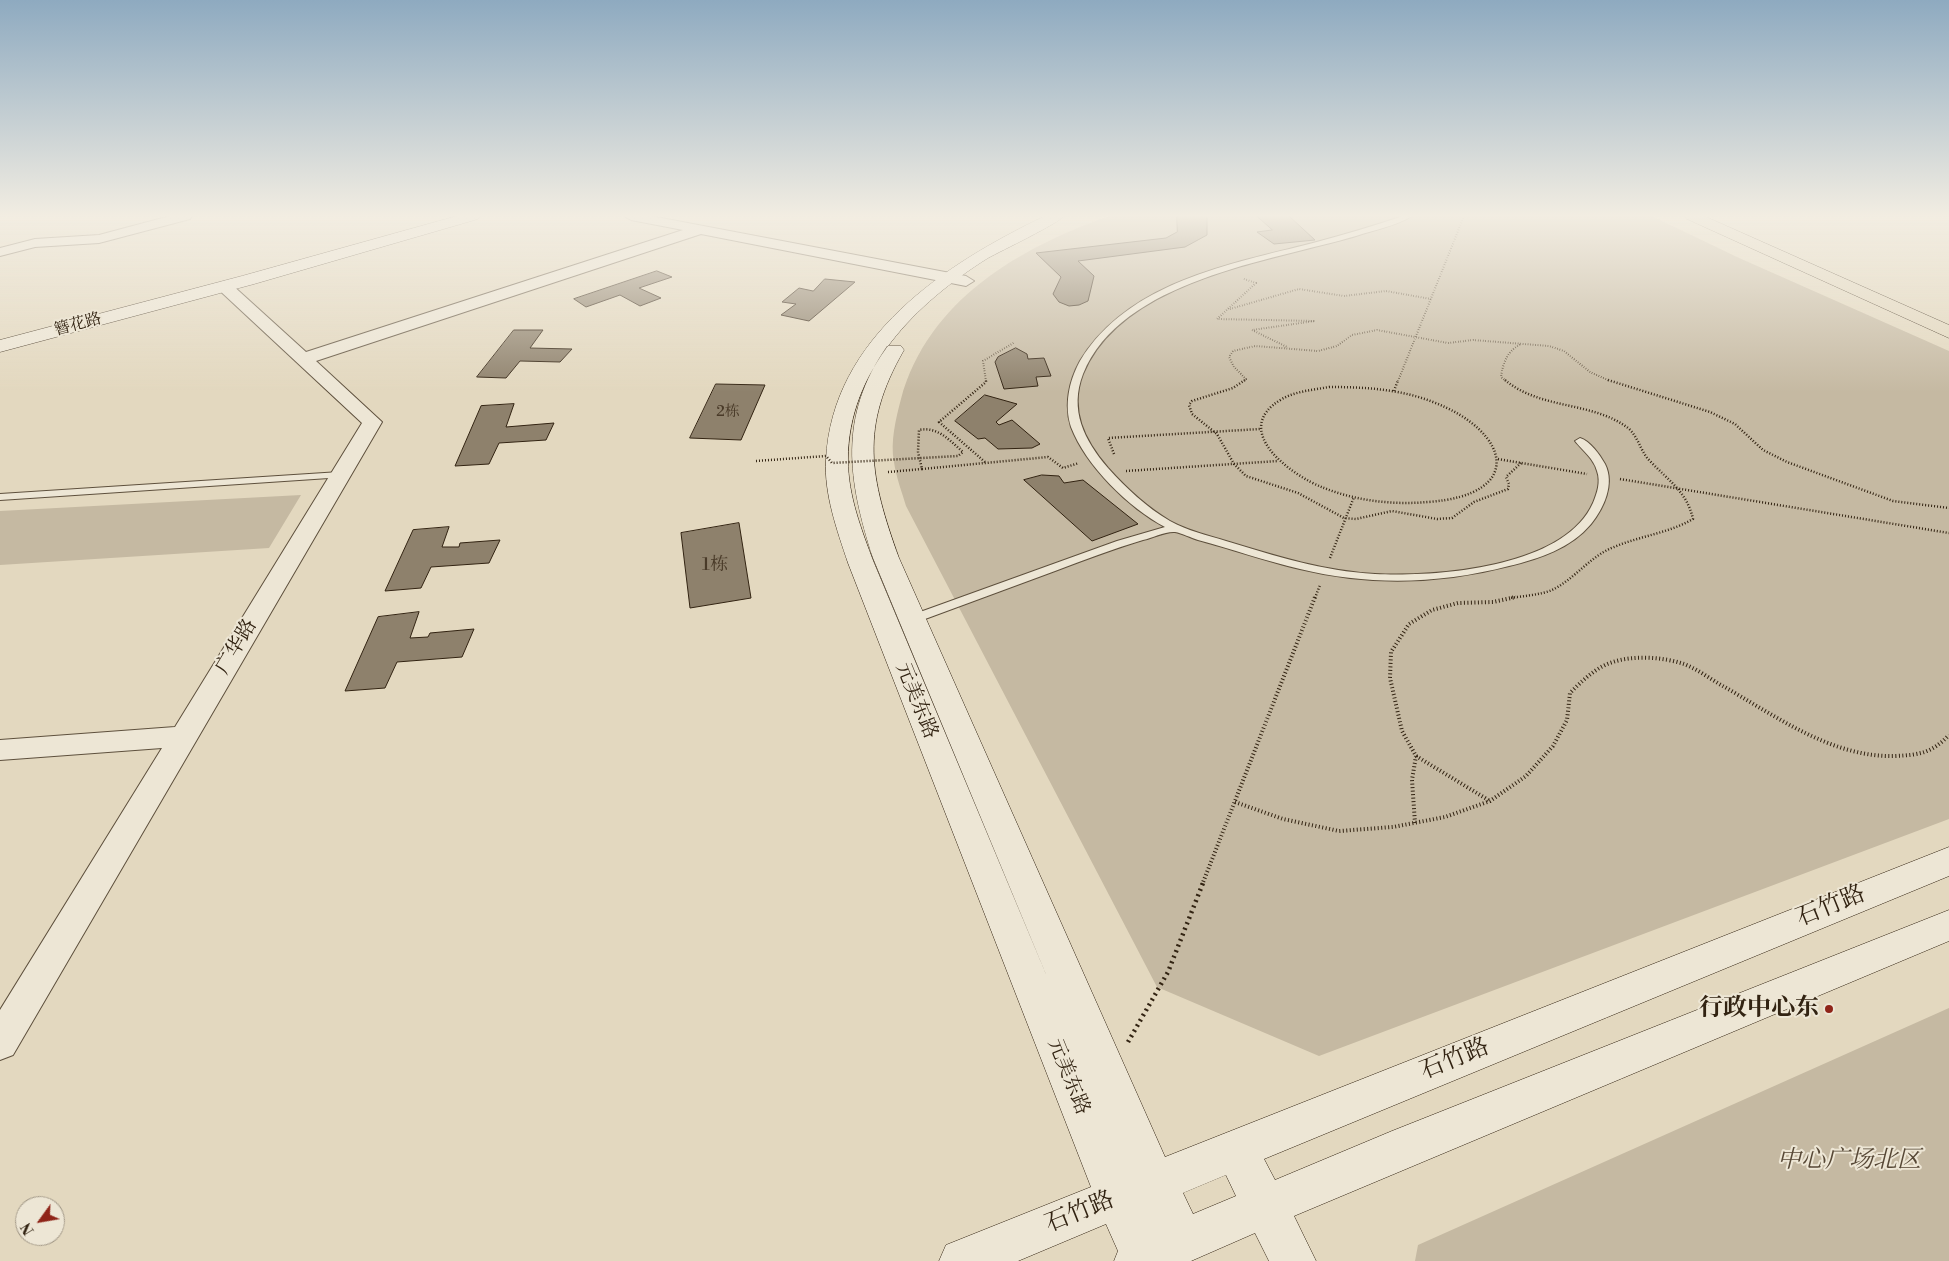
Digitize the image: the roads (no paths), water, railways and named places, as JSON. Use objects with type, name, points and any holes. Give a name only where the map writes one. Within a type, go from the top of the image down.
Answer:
[{"type":"main road","points":[[1822,275],[1949,332]]},
{"type":"main road","points":[[1855,275],[1949,316]]},
{"type":"street","name":"簪花路","points":[[0,339],[235,275]]},
{"type":"street","name":"簪花路","points":[[0,346],[264,275]]},
{"type":"street","points":[[303,359],[561,275]]},
{"type":"street","points":[[956,275],[962,276]]},
{"type":"street","points":[[956,275],[962,276]]},
{"type":"street","name":"元美东路","points":[[962,276],[909,329],[878,376],[869,401],[863,429],[860,458],[871,517],[913,620],[1108,1074],[1136,1190],[1155,1253]]},
{"type":"street","name":"元美东路","points":[[962,276],[919,301],[892,326],[858,374],[847,400],[840,429],[837,458],[840,490],[846,521],[860,563],[1136,1190]]},
{"type":"street","name":"广华路","points":[[0,1043],[372,422],[224,286]]},
{"type":"street","points":[[0,750],[184,736]]},
{"type":"street","name":"石竹路","points":[[962,1261],[1949,860]]},
{"type":"street","points":[[1155,1253],[1392,1152],[1949,925]]},
{"type":"street","points":[[1236,1150],[1293,1261]]},
{"type":"lane","points":[[1209,275],[1163,293],[1106,330],[1092,349],[1076,378],[1072,410],[1084,445],[1110,477],[1137,502],[1175,528],[1270,559],[1324,573],[1366,578],[1455,575],[1496,567],[1537,555],[1572,537],[1592,517],[1602,496],[1605,477],[1598,459],[1580,441]]},
{"type":"lane","points":[[0,496],[340,475]]},
{"type":"lane","points":[[913,620],[1122,543],[1175,528]]},
{"type":"place","name":"行政中心东","points":[[1829,1009]]},
{"type":"park label","name":"中心广场北区","points":[[1849,1161]]}]
